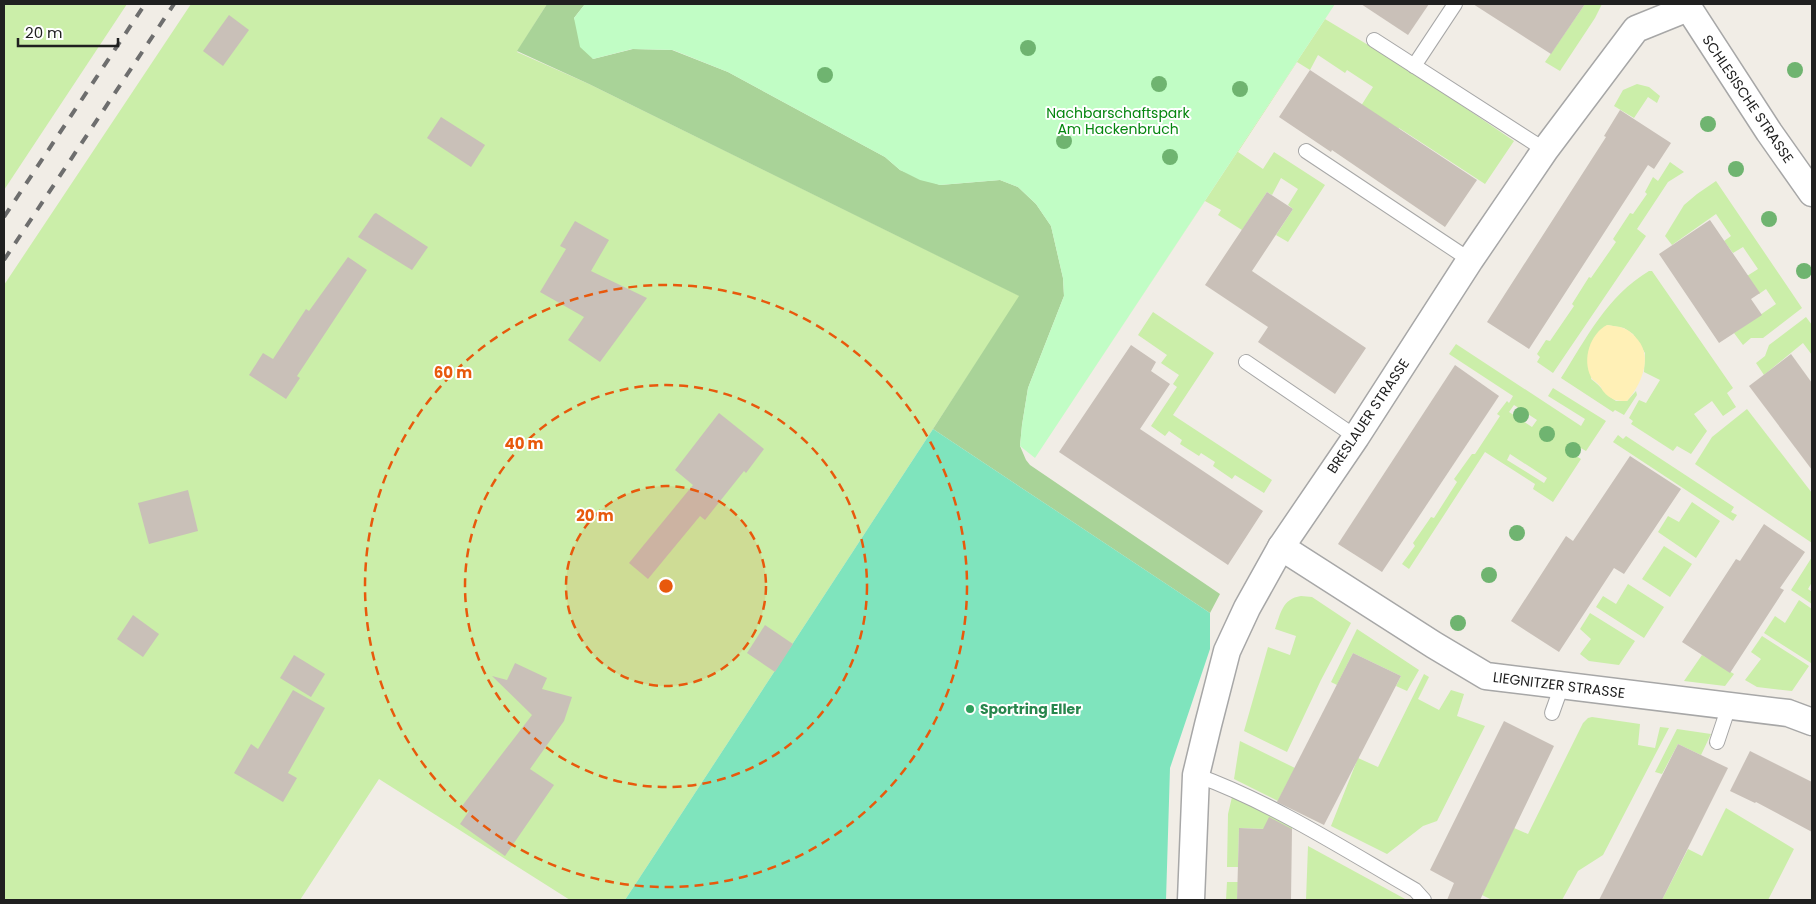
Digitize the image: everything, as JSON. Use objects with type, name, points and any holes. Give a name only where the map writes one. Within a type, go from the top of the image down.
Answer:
[{"type":"street","name":"BRESLAUER STRASSE","points":[[1191,900],[1196,775],[1227,651],[1247,608],[1281,547],[1356,437],[1470,260],[1545,150],[1636,29],[1687,6]]},
{"type":"street","name":"SCHLESISCHE STRASSE","points":[[1687,6],[1812,194]]},
{"type":"street","name":"LIEGNITZER STRASSE","points":[[1281,547],[1434,646],[1486,676],[1788,713],[1812,722]]},
{"type":"lane","points":[[1414,66],[1455,4]]},
{"type":"lane","points":[[1374,40],[1545,150]]},
{"type":"lane","points":[[1306,152],[1470,260]]},
{"type":"lane","points":[[1246,362],[1356,437]]},
{"type":"lane","points":[[1552,713],[1562,685]]},
{"type":"lane","points":[[1717,742],[1729,706]]},
{"type":"lane","points":[[1196,775],[1227,786],[1302,825],[1415,890],[1424,900]]},
{"type":"green space","points":[[4,4],[127,4],[4,190]]},
{"type":"green space","points":[[191,4],[547,4],[517,52],[589,84],[1020,296],[625,900],[570,900],[379,779],[300,900],[4,900],[4,285]]},
{"type":"green space","points":[[547,4],[585,4],[574,18],[593,59],[633,49],[672,50],[728,72],[885,157],[900,170],[940,185],[1000,180],[1018,187],[1036,204],[1051,226],[1063,278],[1064,296],[1028,388],[1020,446],[1026,460],[1030,465],[1220,594],[1210,613],[933,429],[1019,296],[589,84],[517,51]]},
{"type":"green space","name":"Nachbarschaftspark Am Hackenbruch","points":[[585,4],[1335,4],[1035,458],[1020,446],[1028,388],[1064,296],[1063,278],[1051,226],[1036,204],[1018,187],[1000,180],[940,185],[920,180],[900,170],[885,157],[728,72],[673,50],[632,49],[593,59],[580,47],[574,18]]},
{"type":"green space","points":[[1585,4],[1602,4],[1595,18],[1560,71],[1545,62]]},
{"type":"green space","points":[[1325,19],[1408,69],[1514,141],[1485,184],[1399,128],[1374,165],[1359,109],[1373,87],[1347,70],[1345,73],[1318,55],[1310,70],[1297,62],[1238,152],[1263,169],[1274,152],[1325,185],[1288,242],[1276,235],[1293,209],[1288,205],[1298,189],[1281,178],[1272,195],[1267,192],[1242,230],[1218,215],[1221,210],[1205,201],[1035,458]]},
{"type":"green space","points":[[1637,84],[1649,87],[1660,96],[1657,103],[1648,97],[1634,118],[1614,106],[1623,90]]},
{"type":"green space","points":[[1670,162],[1684,172],[1668,182],[1637,229],[1646,236],[1553,373],[1537,362],[1540,357],[1537,354],[1546,340],[1550,341],[1574,306],[1572,304],[1589,277],[1591,278],[1616,242],[1613,239],[1630,213],[1633,214],[1647,194],[1645,192],[1653,177],[1658,181]]},
{"type":"green space","points":[[1716,181],[1802,308],[1763,338],[1751,338],[1743,345],[1734,333],[1776,304],[1766,289],[1759,294],[1747,276],[1758,269],[1743,247],[1733,253],[1724,241],[1731,236],[1716,214],[1672,245],[1665,236],[1684,205]]},
{"type":"green space","points":[[1652,271],[1733,388],[1727,393],[1736,407],[1723,416],[1712,401],[1694,414],[1707,431],[1691,454],[1677,446],[1673,451],[1631,424],[1633,421],[1629,418],[1639,400],[1646,403],[1660,380],[1644,372],[1645,353],[1633,334],[1624,328],[1607,325],[1591,379],[1616,401],[1627,401],[1636,391],[1637,395],[1624,415],[1615,410],[1613,412],[1561,378],[1609,306],[1634,281]]},
{"type":"green space","points":[[1153,312],[1214,353],[1173,415],[1272,480],[1264,493],[1235,475],[1232,479],[1213,466],[1215,462],[1201,453],[1199,456],[1180,444],[1182,440],[1169,431],[1165,436],[1151,426],[1177,387],[1173,384],[1179,375],[1161,363],[1167,355],[1138,335]]},
{"type":"green space","points":[[1806,317],[1812,325],[1812,355],[1803,343],[1764,375],[1756,363],[1765,356],[1769,345]]},
{"type":"green space","points":[[1456,344],[1581,426],[1585,419],[1548,396],[1553,388],[1606,421],[1586,451],[1570,442],[1565,449],[1581,459],[1553,502],[1533,489],[1535,484],[1485,452],[1409,569],[1402,564],[1415,546],[1413,543],[1431,517],[1434,518],[1457,482],[1454,479],[1472,454],[1475,454],[1500,416],[1497,414],[1507,401],[1509,403],[1513,396],[1449,354]],"holes":[[[1514,405],[1537,420],[1532,427],[1509,412]],[[1510,454],[1547,478],[1544,483],[1507,460]]]},
{"type":"green space","points":[[1747,409],[1812,493],[1812,543],[1695,464],[1712,437]]},
{"type":"green space","name":"Sportring Eller","points":[[933,429],[1210,613],[1210,649],[1170,768],[1166,900],[625,900]]},
{"type":"green space","points":[[1618,435],[1623,439],[1626,436],[1734,507],[1731,512],[1737,515],[1733,521],[1613,442]]},
{"type":"green space","points":[[1692,502],[1720,521],[1696,558],[1658,532],[1668,516],[1679,522]]},
{"type":"green space","points":[[1664,546],[1692,564],[1670,597],[1642,579]]},
{"type":"green space","points":[[1812,557],[1812,582],[1808,589],[1812,592],[1812,604],[1791,590]]},
{"type":"green space","points":[[1628,584],[1664,607],[1644,638],[1596,607],[1603,596],[1616,604]]},
{"type":"green space","points":[[1301,596],[1312,597],[1351,623],[1321,680],[1287,752],[1244,731],[1268,647],[1290,655],[1296,636],[1275,629],[1286,604],[1290,600]]},
{"type":"green space","points":[[1799,600],[1812,609],[1811,663],[1764,633],[1775,616],[1785,623]]},
{"type":"green space","points":[[1590,613],[1635,641],[1619,665],[1589,661],[1580,654],[1591,639],[1580,629]]},
{"type":"green space","points":[[1357,629],[1419,670],[1407,691],[1396,686],[1401,676],[1353,653],[1337,685],[1331,682]]},
{"type":"green space","points":[[1762,636],[1809,666],[1792,691],[1757,687],[1745,680],[1761,659],[1751,652]]},
{"type":"green space","points":[[1702,655],[1734,674],[1725,686],[1684,681]]},
{"type":"green space","points":[[1424,674],[1429,677],[1418,699],[1439,710],[1451,690],[1464,694],[1457,716],[1485,726],[1437,821],[1423,826],[1387,854],[1331,826],[1358,758],[1378,767]]},
{"type":"green space","points":[[1592,717],[1640,724],[1638,745],[1655,748],[1660,727],[1669,728],[1603,855],[1578,871],[1562,900],[1492,900],[1482,895],[1514,828],[1528,834],[1583,723]]},
{"type":"green space","points":[[1677,729],[1711,734],[1701,755],[1678,744],[1662,774],[1655,772]]},
{"type":"green space","points":[[1240,741],[1295,768],[1278,801],[1234,779]]},
{"type":"green space","points":[[1232,797],[1292,824],[1292,830],[1239,828],[1238,867],[1227,867],[1228,814]]},
{"type":"green space","points":[[1726,808],[1794,849],[1768,900],[1662,900],[1688,849],[1702,856]]},
{"type":"green space","points":[[1308,846],[1407,900],[1306,900]]},
{"type":"green space","points":[[1227,882],[1238,882],[1237,900],[1226,900]]},
{"type":"sand","points":[[1607,325],[1621,327],[1631,333],[1638,340],[1645,355],[1641,379],[1627,401],[1617,400],[1608,396],[1592,378],[1588,370],[1589,348],[1596,334]]},
{"type":"building","points":[[1361,4],[1429,4],[1408,35]]},
{"type":"building","points":[[1473,4],[1585,4],[1551,54]]},
{"type":"building","points":[[229,15],[249,30],[223,66],[203,51]]},
{"type":"building","points":[[1310,70],[1477,180],[1445,227],[1332,150],[1331,152],[1279,117]]},
{"type":"building","points":[[1620,110],[1671,143],[1654,169],[1648,165],[1529,349],[1487,322],[1606,137],[1604,136]]},
{"type":"building","points":[[441,117],[485,145],[471,167],[427,138]]},
{"type":"building","points":[[1267,192],[1293,209],[1252,271],[1366,348],[1335,394],[1258,342],[1268,327],[1205,285]]},
{"type":"building","points":[[376,213],[428,247],[412,270],[358,237]]},
{"type":"building","points":[[1710,220],[1760,293],[1751,299],[1762,315],[1719,343],[1659,254]]},
{"type":"building","points":[[575,221],[609,240],[591,271],[647,298],[600,362],[568,340],[584,317],[540,292],[566,249],[560,246]]},
{"type":"building","points":[[348,257],[367,270],[297,376],[300,378],[286,399],[249,375],[263,353],[273,359],[306,309],[309,311]]},
{"type":"building","points":[[1131,345],[1156,362],[1151,371],[1170,384],[1140,429],[1263,511],[1228,565],[1059,452]]},
{"type":"building","points":[[1791,354],[1812,383],[1812,470],[1749,386]]},
{"type":"building","points":[[1455,365],[1499,396],[1382,572],[1338,544]]},
{"type":"building","points":[[719,413],[764,449],[705,520],[700,516],[648,579],[629,563],[693,485],[675,470]]},
{"type":"building","points":[[1630,456],[1681,489],[1624,574],[1614,568],[1559,652],[1511,621],[1566,536],[1573,541]]},
{"type":"building","points":[[188,490],[198,531],[149,544],[138,503]]},
{"type":"building","points":[[1764,524],[1805,552],[1780,588],[1784,590],[1730,673],[1682,642],[1736,559],[1740,561]]},
{"type":"building","points":[[133,615],[159,634],[143,657],[117,639]]},
{"type":"building","points":[[765,625],[793,644],[775,672],[747,653]]},
{"type":"building","points":[[1353,653],[1401,676],[1324,825],[1277,802]]},
{"type":"building","points":[[294,655],[325,674],[311,697],[280,678]]},
{"type":"building","points":[[515,663],[547,678],[542,689],[572,697],[564,721],[530,769],[554,785],[505,856],[460,824],[469,811],[462,806],[532,715],[492,676],[507,680]]},
{"type":"building","points":[[293,690],[325,708],[288,773],[297,778],[283,802],[234,773],[251,744],[258,749]]},
{"type":"building","points":[[1504,721],[1554,746],[1480,900],[1447,900],[1454,883],[1430,870]]},
{"type":"building","points":[[1678,744],[1728,768],[1662,900],[1599,900]]},
{"type":"building","points":[[1750,751],[1812,782],[1812,832],[1756,802],[1730,791]]},
{"type":"building","points":[[1269,817],[1292,829],[1291,900],[1237,900],[1239,828],[1263,829]]},
{"type":"railway","points":[[4,217],[145,4]]},
{"type":"railway","points":[[4,260],[174,4]]},
{"type":"place","name":"Sportring Eller","points":[[970,709]]}]
